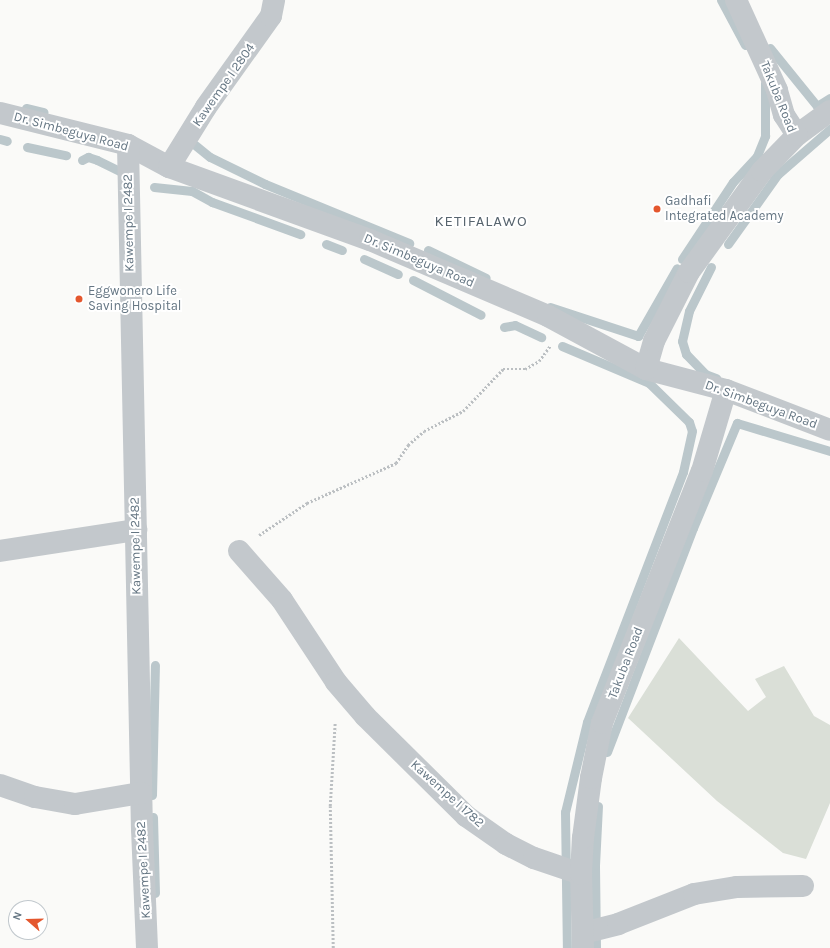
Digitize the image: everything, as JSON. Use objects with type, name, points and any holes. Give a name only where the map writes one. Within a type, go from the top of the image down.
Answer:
[{"type":"street","name":"Kawempe I 2804","points":[[169,167],[206,107],[271,16],[274,0]]},
{"type":"street","name":"Takuba Road","points":[[646,369],[654,341],[689,272],[762,171],[797,135],[784,115],[777,90],[736,0]]},
{"type":"street","points":[[797,135],[830,111]]},
{"type":"street","name":"Dr. Simbeguya Road","points":[[0,113],[128,145],[169,167],[370,240],[566,326],[646,369],[726,390],[830,430]]},
{"type":"street","name":"Kawempe I 2482","points":[[128,145],[141,793],[147,948]]},
{"type":"street","name":"Takuba Road","points":[[583,940],[581,874],[591,778],[602,723],[702,471],[726,390]]},
{"type":"street","points":[[0,551],[136,530]]},
{"type":"street","name":"Kawempe I 1782","points":[[239,551],[282,600],[336,682],[365,716],[466,816],[506,844],[534,858],[581,874]]},
{"type":"street","points":[[0,785],[35,797],[75,804],[141,793]]},
{"type":"street","points":[[583,940],[618,924],[694,894],[737,887],[804,886]]},
{"type":"path","points":[[239,551],[273,524],[307,503],[396,463],[408,446],[424,431],[463,411],[503,369],[526,369],[539,361],[566,326]]},
{"type":"path","points":[[333,948],[330,806],[336,682]]},
{"type":"shaded area","points":[[679,638],[748,711],[766,697],[755,679],[784,666],[814,716],[830,725],[830,803],[806,859],[783,853],[717,801],[628,718]]},
{"type":"waterway","points":[[721,0],[745,45]]},
{"type":"waterway","points":[[770,48],[817,106],[830,98]]},
{"type":"waterway","points":[[682,259],[733,182],[757,156],[765,136],[765,83]]},
{"type":"waterway","points":[[26,108],[44,112]]},
{"type":"waterway","points":[[728,244],[778,174],[830,129]]},
{"type":"waterway","points":[[0,139],[7,141]]},
{"type":"waterway","points":[[195,145],[210,157],[265,184],[409,243]]},
{"type":"waterway","points":[[27,147],[66,155]]},
{"type":"waterway","points":[[82,160],[88,157],[120,171]]},
{"type":"waterway","points":[[154,187],[192,191],[212,202],[300,234]]},
{"type":"waterway","points":[[326,244],[342,250]]},
{"type":"waterway","points":[[428,250],[486,278]]},
{"type":"waterway","points":[[364,259],[398,274]]},
{"type":"waterway","points":[[711,267],[689,311],[682,341],[686,354],[705,374],[716,378]]},
{"type":"waterway","points":[[550,307],[638,336],[677,268]]},
{"type":"waterway","points":[[413,280],[481,315]]},
{"type":"waterway","points":[[504,327],[515,325],[541,337]]},
{"type":"waterway","points":[[562,346],[649,383],[689,422],[692,431],[683,472],[587,722],[565,812],[567,948]]},
{"type":"waterway","points":[[607,752],[693,528],[737,423],[830,451]]},
{"type":"waterway","points":[[152,795],[155,665]]},
{"type":"waterway","points":[[596,948],[595,865],[598,806]]},
{"type":"waterway","points":[[153,817],[155,893]]},
{"type":"place","name":"Gadhafi Integrated Academy","points":[[657,209]]},
{"type":"place","name":"Eggwonero Life Saving Hospital","points":[[79,299]]},
{"type":"district","name":"KETIFALAWO","points":[[481,222]]}]
